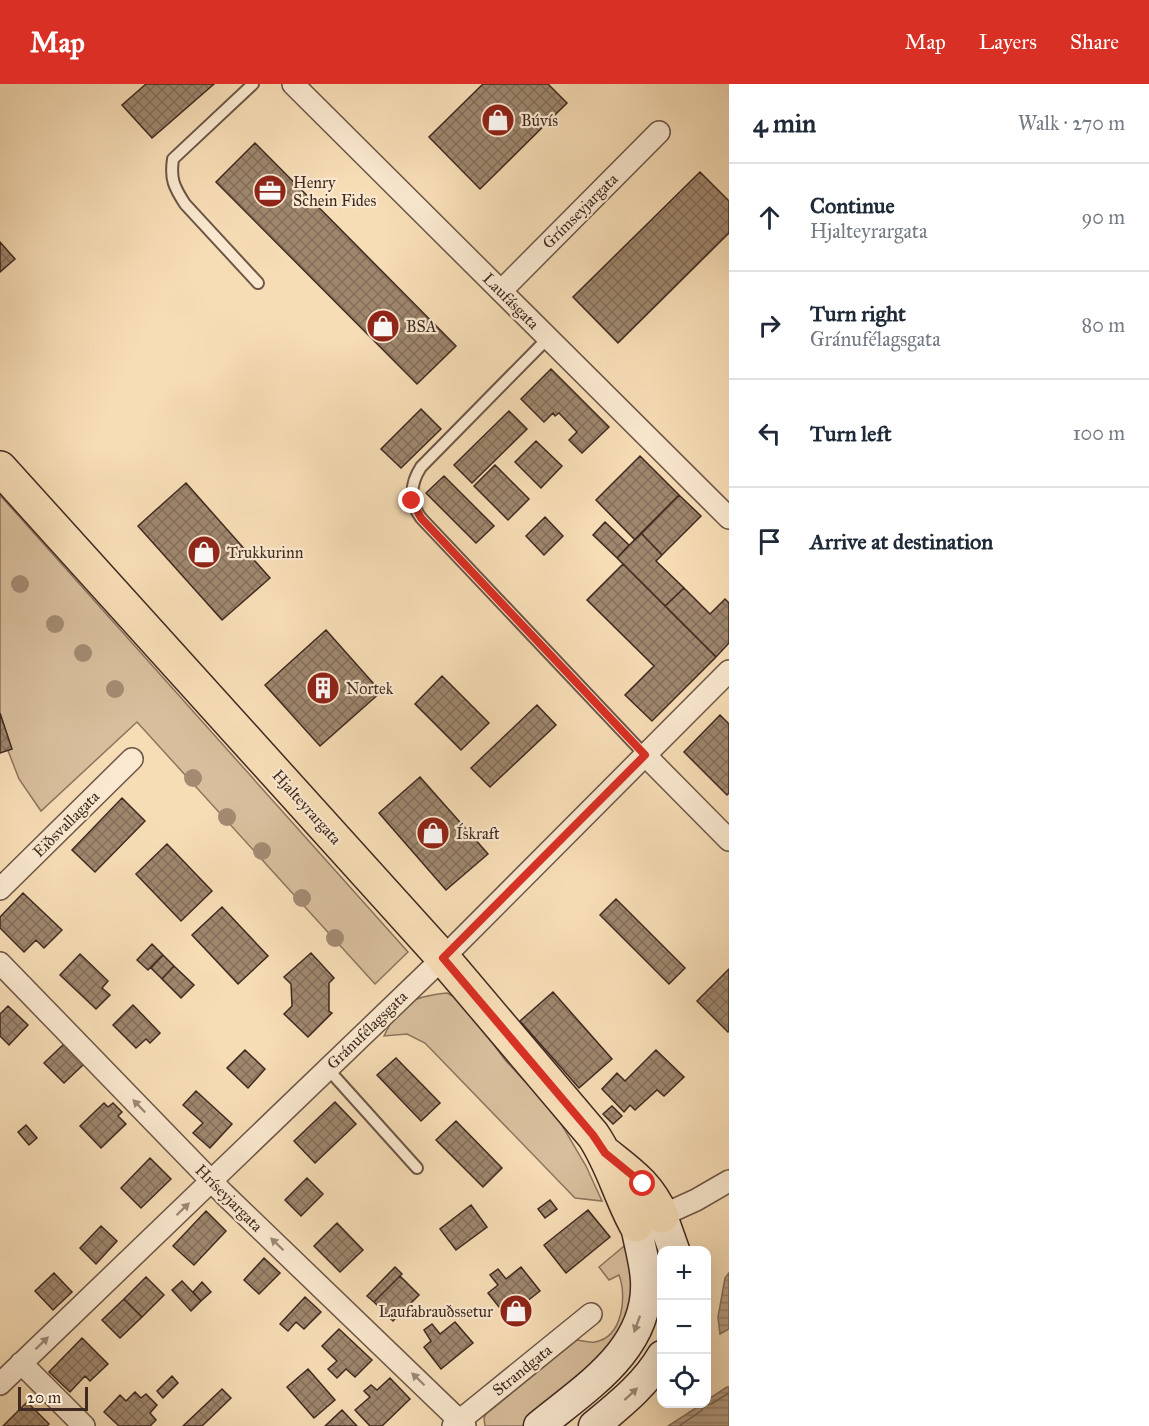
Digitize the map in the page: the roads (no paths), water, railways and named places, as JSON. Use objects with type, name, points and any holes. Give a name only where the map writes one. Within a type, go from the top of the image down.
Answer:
[{"type":"main road","name":"Hjalteyrargata","points":[[0,468],[443,958],[593,1135],[605,1153],[622,1198],[649,1221]]},
{"type":"main road","points":[[538,1426],[615,1362],[629,1344],[644,1302],[649,1221],[670,1234],[673,1246]]},
{"type":"main road","points":[[594,1426],[633,1392],[657,1365]]},
{"type":"street","name":"Laufásgata","points":[[293,84],[729,518]]},
{"type":"street","name":"Grímseyjargata","points":[[501,291],[659,132]]},
{"type":"street","name":"Gránufélagsgata","points":[[0,1384],[443,958],[729,671]]},
{"type":"street","points":[[645,755],[729,840]]},
{"type":"street","name":"Eiðsvallagata","points":[[0,889],[132,759]]},
{"type":"street","name":"Hríseyjargata","points":[[0,963],[212,1181],[459,1424]]},
{"type":"street","points":[[649,1221],[696,1200],[729,1181]]},
{"type":"street","name":"Strandgata","points":[[459,1424],[591,1314]]},
{"type":"street","points":[[21,1363],[84,1426]]},
{"type":"lane","points":[[253,84],[173,159],[171,174],[176,191],[185,204],[258,283]]},
{"type":"lane","points":[[548,338],[421,467],[413,482],[412,501],[421,518],[645,755]]},
{"type":"lane","points":[[327,1068],[417,1168]]},
{"type":"water","points":[[729,1273],[729,1329],[720,1334],[718,1317],[725,1278]]},
{"type":"water","points":[[729,1387],[729,1426],[668,1426],[696,1408],[711,1408],[711,1397]]},
{"type":"place","name":"Búvís","points":[[498,120]]},
{"type":"place","name":"Henry Schein Fides","points":[[270,191]]},
{"type":"place","name":"BSA","points":[[383,326]]},
{"type":"place","name":"Trukkurinn","points":[[204,552]]},
{"type":"place","name":"Nortek","points":[[323,688]]},
{"type":"place","name":"Ískraft","points":[[433,833]]},
{"type":"place","name":"Laufabrauðssetur","points":[[516,1311]]}]
